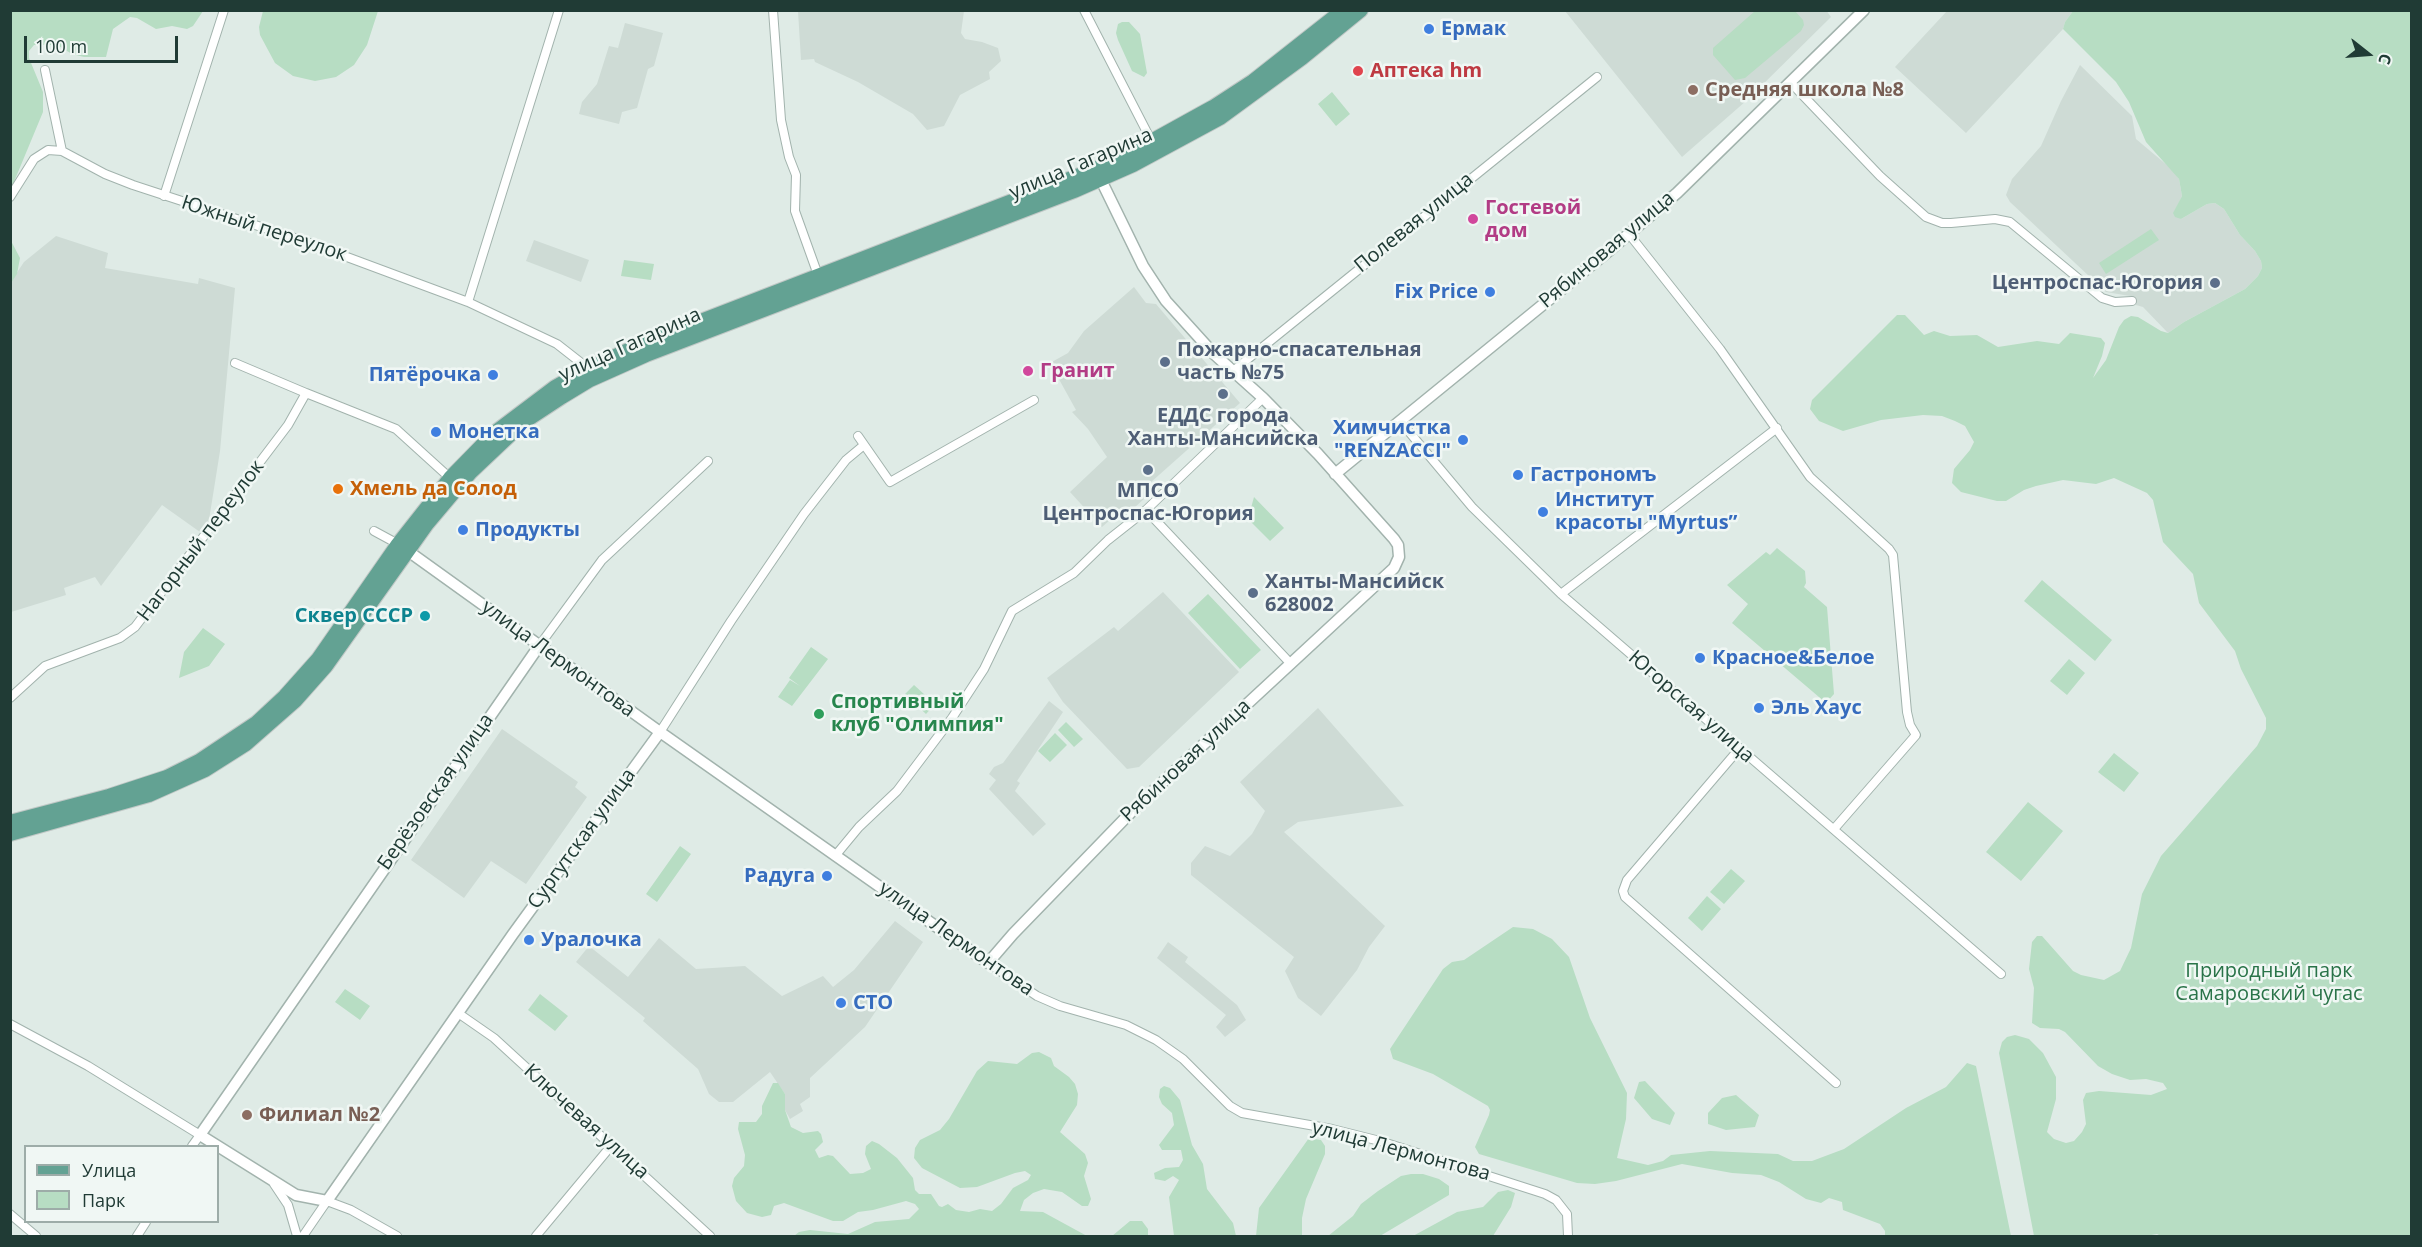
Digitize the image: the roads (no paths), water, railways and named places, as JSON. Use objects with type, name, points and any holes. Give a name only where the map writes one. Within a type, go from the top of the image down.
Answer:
[{"type":"main road","name":"улица Гагарина","points":[[10,834],[149,795],[205,770],[246,744],[295,701],[326,666],[450,478],[486,441],[517,414],[555,387],[679,335],[1098,174],[1220,118],[1248,98],[1344,15],[1361,10]]},
{"type":"main road","name":"улица Гагарина","points":[[10,822],[109,796],[166,777],[199,762],[240,735],[272,709],[302,678],[403,548],[493,449],[588,375]]},
{"type":"street","points":[[164,196],[224,10]]},
{"type":"street","points":[[468,302],[559,10]]},
{"type":"street","points":[[772,10],[781,120],[789,157],[796,175],[795,211],[820,280]]},
{"type":"street","points":[[1084,10],[1155,147]]},
{"type":"street","name":"Рябиновая улица","points":[[988,963],[1013,934],[1138,805],[1394,568],[1400,552],[1394,539],[1335,474],[1629,234],[1724,149],[1864,10]]},
{"type":"street","points":[[10,197],[34,159],[48,150],[62,151],[45,70]]},
{"type":"street","name":"Полевая улица","points":[[1233,371],[1597,77]]},
{"type":"street","points":[[1791,82],[1874,169],[1926,217],[1951,224],[1995,219],[2010,222],[2102,298],[2115,302],[2132,301]]},
{"type":"street","name":"Южный переулок","points":[[62,151],[105,174],[164,196],[304,241],[468,302],[557,344],[572,355],[588,375]]},
{"type":"street","points":[[1098,174],[1133,248],[1157,290],[1209,348],[1263,398],[1335,474]]},
{"type":"street","points":[[1629,234],[1720,348],[1810,477],[1888,549],[1895,563],[1907,712],[1910,725],[1916,735],[1834,830]]},
{"type":"street","points":[[235,363],[396,429],[450,478]]},
{"type":"street","name":"Нагорный переулок","points":[[10,698],[45,666],[120,638],[135,627],[288,425],[306,393]]},
{"type":"street","points":[[836,856],[859,827],[897,791],[952,718],[991,656],[1012,611],[1066,580],[1108,540],[1146,510],[1263,398]]},
{"type":"street","points":[[858,436],[890,482],[1034,399]]},
{"type":"street","name":"Югорская улица","points":[[1400,420],[1472,507],[1561,594],[2001,974]]},
{"type":"street","points":[[1561,594],[1777,428]]},
{"type":"street","name":"Сургутская улица","points":[[303,1236],[513,934],[660,732],[731,621],[804,514],[846,460],[864,445]]},
{"type":"street","name":"Берёзовская улица","points":[[193,1145],[539,646],[602,560],[708,461]]},
{"type":"street","points":[[1146,510],[1291,664]]},
{"type":"street","points":[[374,531],[403,548]]},
{"type":"street","name":"улица Лермонтова","points":[[403,548],[660,732],[1037,996],[1060,1006],[1126,1025],[1156,1040],[1184,1059],[1230,1106],[1242,1113],[1380,1141],[1545,1194],[1556,1200],[1567,1214],[1568,1236]]},
{"type":"street","points":[[1739,749],[1627,880],[1623,891],[1625,897],[1836,1083]]},
{"type":"street","name":"Ключевая улица","points":[[458,1013],[494,1038],[710,1236]]},
{"type":"street","points":[[10,1024],[87,1066],[216,1145]]},
{"type":"street","points":[[536,1236],[610,1146]]},
{"type":"street","points":[[219,1147],[302,1197],[327,1201],[351,1210],[397,1236]]},
{"type":"street","points":[[270,1179],[288,1205],[297,1236]]},
{"type":"street","points":[[10,1214],[36,1236]]},
{"type":"street","points":[[137,1236],[145,1223]]},
{"type":"place","name":"Ермак","points":[[1429,29]]},
{"type":"place","name":"Аптека hm","points":[[1358,71]]},
{"type":"place","name":"Средняя школа №8","points":[[1693,90]]},
{"type":"place","name":"Гостевой дом","points":[[1473,219]]},
{"type":"place","name":"Центроспас-Югория","points":[[2215,283]]},
{"type":"place","name":"Fix Price","points":[[1490,292]]},
{"type":"place","name":"Пожарно-спасательная часть №75","points":[[1165,362]]},
{"type":"place","name":"Гранит","points":[[1028,371]]},
{"type":"place","name":"Пятёрочка","points":[[493,375]]},
{"type":"place","name":"ЕДДС города Ханты-Мансийска","points":[[1223,394]]},
{"type":"place","name":"Монетка","points":[[436,432]]},
{"type":"place","name":"Химчистка \"RENZACCI\"","points":[[1463,440]]},
{"type":"place","name":"МПСО Центроспас-Югория","points":[[1148,470]]},
{"type":"place","name":"Гастрономъ","points":[[1518,475]]},
{"type":"place","name":"Хмель да Солод","points":[[338,489]]},
{"type":"place","name":"Институт красоты \"Myrtus”","points":[[1543,512]]},
{"type":"place","name":"Продукты","points":[[463,530]]},
{"type":"place","name":"Ханты-Мансийск 628002","points":[[1253,593]]},
{"type":"place","name":"Сквер СССР","points":[[425,616]]},
{"type":"place","name":"Красное&Белое","points":[[1700,658]]},
{"type":"place","name":"Эль Хаус","points":[[1759,708]]},
{"type":"place","name":"Спортивный клуб \"Олимпия\"","points":[[819,714]]},
{"type":"place","name":"Радуга","points":[[827,876]]},
{"type":"place","name":"Уралочка","points":[[529,940]]},
{"type":"place","name":"СТО","points":[[841,1003]]},
{"type":"place","name":"Филиал №2","points":[[247,1115]]},
{"type":"park label","name":"Природный парк Самаровский чугас","points":[[2269,982]]}]
